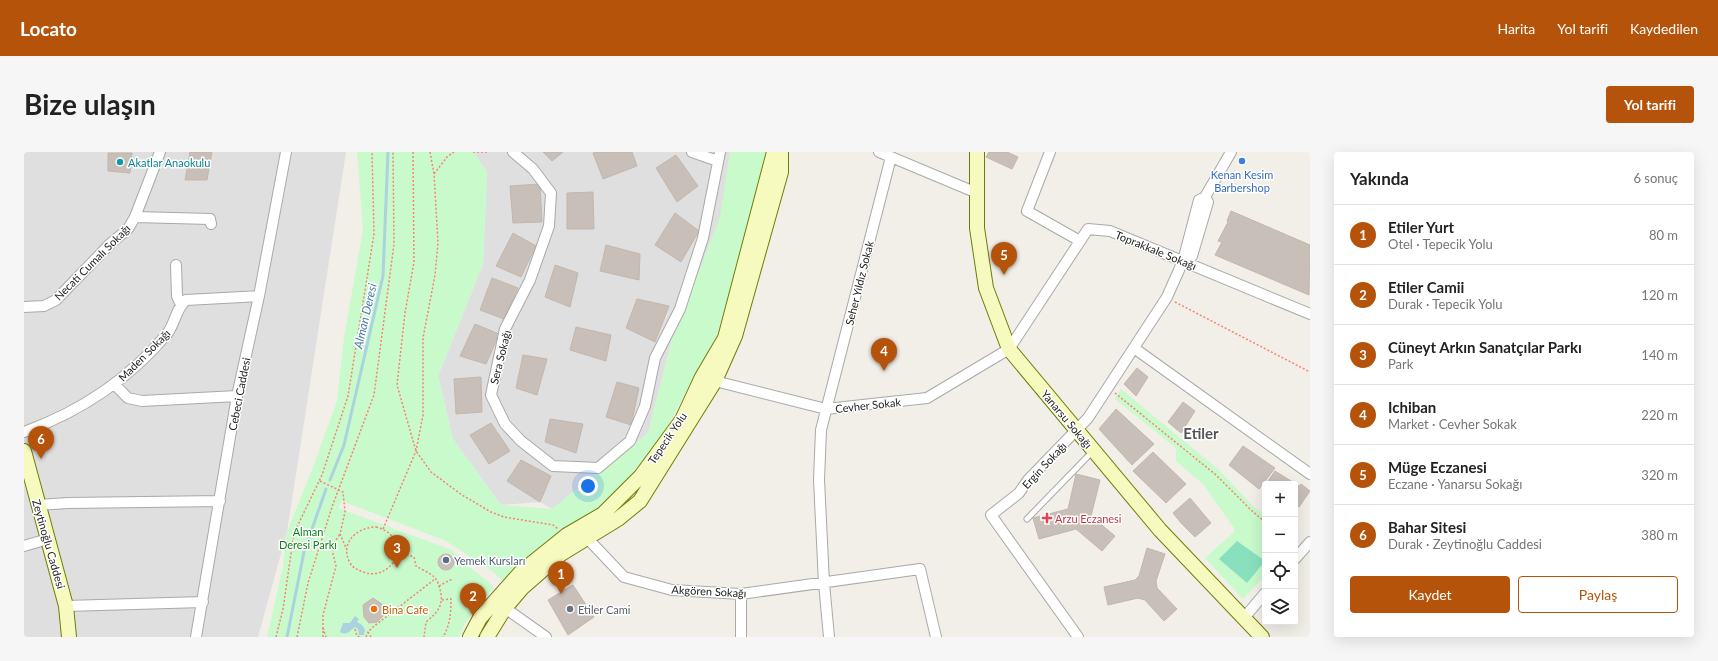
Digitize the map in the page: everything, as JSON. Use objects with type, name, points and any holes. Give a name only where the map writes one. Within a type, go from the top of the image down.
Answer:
[{"type":"main road","name":"Tepecik Yolu","points":[[709,379],[725,338],[774,152]]},
{"type":"main road","name":"Tepecik Yolu","points":[[487,637],[500,604],[521,572],[578,534],[603,514],[641,476],[682,420],[736,336],[781,172],[781,152]]},
{"type":"main road","name":"Yanarsu Sokağı","points":[[977,152],[977,228],[986,288],[1009,349],[1160,530],[1244,618],[1256,635]]},
{"type":"main road","name":"Zeytinoğlu Caddesi","points":[[24,451],[66,606],[69,637]]},
{"type":"main road","name":"Tepecik Yolu","points":[[470,637],[480,618],[522,588],[561,554],[578,534]]},
{"type":"street","name":"Necati Cumalı Sokağı","points":[[24,307],[44,306],[56,300],[110,244],[128,229],[135,217],[160,152]]},
{"type":"street","name":"Cebeci Caddesi","points":[[196,637],[237,396],[260,296],[286,152]]},
{"type":"street","name":"Sera Sokağı","points":[[513,152],[532,169],[551,193],[549,226],[530,280],[506,329],[491,395],[506,424],[521,441],[553,466],[598,468],[630,441],[645,406],[655,358],[680,309],[704,238],[719,156]]},
{"type":"street","points":[[692,152],[719,156]]},
{"type":"street","points":[[879,152],[977,193]]},
{"type":"street","points":[[1050,152],[1027,211],[1080,241]]},
{"type":"street","name":"Ergin Sokağı","points":[[1078,637],[991,515],[1019,493],[1028,480],[1088,418],[1167,297],[1182,261],[1199,200],[1205,197],[1230,152]]},
{"type":"street","name":"Seher Yıldız Sokak","points":[[824,583],[818,480],[821,430],[891,157]]},
{"type":"street","points":[[135,217],[210,219],[211,224]]},
{"type":"street","name":"Toprakkale Sokağı","points":[[1009,349],[1088,229],[1110,231],[1310,314]]},
{"type":"street","points":[[176,265],[177,296],[180,305],[186,300],[195,298],[260,296]]},
{"type":"street","name":"Maden Sokağı","points":[[24,432],[46,425],[114,384],[168,333],[175,321],[180,305]]},
{"type":"street","points":[[1134,348],[1310,474]]},
{"type":"street","name":"Cevher Sokak","points":[[709,379],[826,409],[927,398],[1009,349]]},
{"type":"street","points":[[114,384],[128,398],[142,401],[237,396]]},
{"type":"street","points":[[38,505],[63,503],[220,501]]},
{"type":"street","name":"Akgören Sokağı","points":[[578,534],[624,577],[672,590],[741,594],[920,569],[936,637]]},
{"type":"street","points":[[24,546],[48,539]]},
{"type":"street","points":[[1298,556],[1310,542]]},
{"type":"street","points":[[824,583],[829,637]]},
{"type":"street","points":[[741,594],[742,637]]},
{"type":"street","points":[[1244,618],[1262,597]]},
{"type":"street","points":[[66,606],[203,602]]},
{"type":"street","points":[[500,604],[546,637]]},
{"type":"street","points":[[531,626],[537,637]]},
{"type":"lane","points":[[1027,520],[1094,450]]},
{"type":"path","points":[[276,637],[283,609],[294,533],[320,481],[348,396],[351,381],[374,234],[372,152]]},
{"type":"path","points":[[297,637],[308,584],[339,488],[374,395],[394,244],[393,152]]},
{"type":"path","points":[[413,152],[414,262],[405,313],[397,385],[416,451],[431,472],[462,495],[486,509],[504,517],[553,525],[578,534]]},
{"type":"path","points":[[383,529],[416,451],[423,416],[423,338],[435,275],[438,243],[434,174],[430,152]]},
{"type":"path","points":[[434,174],[447,157],[454,152]]},
{"type":"path","points":[[473,152],[488,152]]},
{"type":"path","points":[[1167,297],[1310,372]]},
{"type":"path","points":[[1108,387],[1216,475],[1262,519]]},
{"type":"path","points":[[320,481],[339,488],[343,492],[345,500],[345,512],[340,534],[334,543],[333,554],[336,566],[327,595],[323,615],[322,626],[324,637]]},
{"type":"path","points":[[340,534],[347,550],[350,564],[356,569],[375,574],[381,572],[393,563],[398,552],[394,537],[383,529],[376,527],[362,528],[352,537],[347,550]]},
{"type":"path","points":[[398,552],[414,557],[416,566],[435,578],[439,586],[442,600],[435,614],[426,622],[424,637]]},
{"type":"path","points":[[366,637],[368,632],[435,578]]},
{"type":"path","points":[[439,586],[452,578]]},
{"type":"path","points":[[442,600],[451,599],[450,621],[443,637]]},
{"type":"path","points":[[355,629],[357,636],[360,637]]},
{"type":"path","points":[[368,632],[371,637]]},
{"type":"shaded area","points":[[24,152],[346,152],[287,532],[258,637],[24,637]]},
{"type":"shaded area","points":[[474,152],[747,152],[671,343],[648,433],[552,509],[540,502],[501,505],[453,439],[438,376],[483,264],[487,173]]},
{"type":"green space","name":"Alman Deresi Parkı","points":[[357,152],[474,152],[487,173],[483,264],[438,376],[453,439],[501,505],[552,509],[648,433],[671,343],[720,217],[730,152],[767,152],[717,335],[660,441],[600,509],[575,522],[547,541],[504,582],[492,571],[446,541],[342,501],[338,508],[452,550],[494,587],[465,623],[459,637],[267,637],[283,566],[287,532],[337,401],[344,337],[363,230]]},
{"type":"green space","points":[[1121,389],[1219,470],[1253,506],[1262,513],[1262,579],[1243,599],[1205,558],[1234,532],[1234,528],[1203,484],[1176,461],[1176,448],[1115,399]]},
{"type":"green space","points":[[1237,541],[1262,559],[1262,565],[1247,583],[1219,559]]},
{"type":"water","points":[[355,616],[359,619],[357,622],[362,625],[365,630],[364,635],[359,635],[358,629],[355,627],[347,633],[340,632],[343,623],[350,623]]},
{"type":"building","points":[[190,152],[212,152],[207,180],[185,180]]},
{"type":"building","points":[[543,152],[563,152],[552,161]]},
{"type":"building","points":[[632,152],[637,166],[603,179],[593,153]]},
{"type":"building","points":[[989,152],[1007,152],[1018,157],[1012,169],[986,157]]},
{"type":"building","name":"Akatlar Anaokulu","points":[[108,153],[132,153],[130,173],[108,171]]},
{"type":"building","points":[[676,155],[698,186],[677,202],[656,168]]},
{"type":"building","points":[[540,184],[542,222],[513,223],[510,186]]},
{"type":"building","points":[[593,192],[594,229],[567,229],[567,193]]},
{"type":"building","points":[[1231,211],[1310,245],[1309,295],[1215,255],[1222,242],[1218,241],[1228,222],[1227,221]]},
{"type":"building","points":[[675,213],[699,231],[681,262],[655,245]]},
{"type":"building","points":[[513,233],[536,246],[521,277],[496,266]]},
{"type":"building","points":[[606,245],[640,254],[639,280],[600,271]]},
{"type":"building","points":[[555,265],[578,273],[570,307],[545,297]]},
{"type":"building","points":[[492,278],[518,288],[504,319],[480,310]]},
{"type":"building","points":[[637,299],[669,306],[655,342],[626,328]]},
{"type":"building","points":[[475,324],[499,334],[486,364],[460,356]]},
{"type":"building","points":[[576,327],[611,335],[606,361],[570,350]]},
{"type":"building","points":[[523,355],[547,359],[537,395],[516,388]]},
{"type":"building","points":[[1137,368],[1148,377],[1136,396],[1124,384]]},
{"type":"building","points":[[481,377],[482,412],[456,414],[454,379]]},
{"type":"building","points":[[617,382],[639,388],[631,425],[606,417]]},
{"type":"building","points":[[1183,402],[1195,411],[1181,433],[1168,422]]},
{"type":"building","points":[[1116,409],[1154,444],[1132,465],[1099,429]]},
{"type":"building","points":[[550,419],[583,424],[576,453],[545,442]]},
{"type":"building","points":[[491,423],[510,451],[489,464],[470,435]]},
{"type":"building","points":[[1243,446],[1275,468],[1265,481],[1262,481],[1262,485],[1259,489],[1229,465]]},
{"type":"building","points":[[1153,452],[1186,484],[1166,503],[1133,471]]},
{"type":"building","points":[[521,460],[551,476],[540,502],[507,481]]},
{"type":"building","points":[[1275,471],[1291,481],[1268,481]]},
{"type":"building","points":[[1076,474],[1100,480],[1091,516],[1115,536],[1102,551],[1076,529],[1039,539],[1033,518],[1068,509]]},
{"type":"building","points":[[1301,484],[1310,491],[1299,507],[1298,485]]},
{"type":"building","points":[[1190,498],[1211,523],[1195,537],[1173,513]]},
{"type":"building","points":[[1147,548],[1165,554],[1156,581],[1157,588],[1177,609],[1164,621],[1145,600],[1138,598],[1108,605],[1104,587],[1135,580],[1139,576]]},
{"type":"building","name":"Yemek Kursları","points":[[446,554],[452,556],[454,562],[452,568],[446,570],[440,568],[438,562],[440,556]]},
{"type":"building","name":"Etiler Cami","points":[[573,585],[594,617],[568,635],[548,600]]},
{"type":"building","name":"Bina Cafe","points":[[373,598],[383,605],[385,614],[377,622],[369,623],[364,617],[363,605]]},
{"type":"waterway","name":"Alman Deresi","points":[[330,480],[344,445],[383,276],[388,152]]},
{"type":"waterway","name":"Alman Deresi","points":[[287,637],[304,552],[326,489]]},
{"type":"place","name":"Kenan Kesim Barbershop","points":[[1242,161]]},
{"type":"place","name":"Akatlar Anaokulu","points":[[120,162]]},
{"type":"place","name":"Müge Eczanesi","points":[[1004,275]]},
{"type":"place","name":"Ichiban","points":[[884,371]]},
{"type":"place","name":"Bahar Sitesi","points":[[41,459]]},
{"type":"place","name":"Arzu Eczanesi","points":[[1047,518]]},
{"type":"place","name":"Yemek Kursları","points":[[446,560]]},
{"type":"place","name":"Cüneyt Arkın Sanatçılar Parkı","points":[[397,568]]},
{"type":"place","name":"Etiler Yurt","points":[[561,594]]},
{"type":"place","name":"Bina Cafe","points":[[374,609]]},
{"type":"place","name":"Etiler Cami","points":[[570,609]]},
{"type":"place","name":"Etiler Camii","points":[[473,616]]},
{"type":"district","name":"Etiler","points":[[1201,433]]}]
